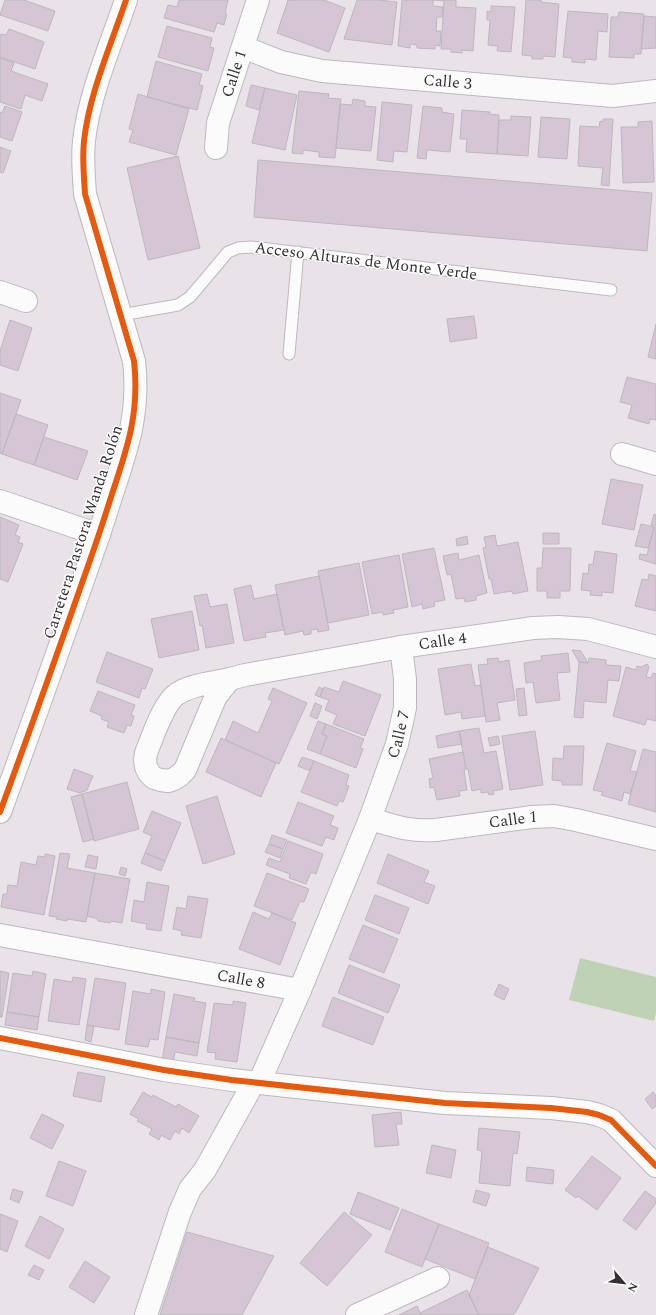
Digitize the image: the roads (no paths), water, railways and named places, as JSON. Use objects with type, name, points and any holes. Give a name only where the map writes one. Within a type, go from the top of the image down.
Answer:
[{"type":"street","name":"Carretera Pastora Wanda Rolón","points":[[0,812],[99,535],[128,448],[136,405],[134,361],[85,194],[83,162],[88,116],[126,0]]},
{"type":"street","name":"Calle 1","points":[[216,148],[218,123],[258,0]]},
{"type":"street","name":"Calle 3","points":[[243,47],[281,62],[322,71],[613,96],[656,91]]},
{"type":"street","points":[[0,292],[26,301]]},
{"type":"street","points":[[622,454],[656,464]]},
{"type":"street","points":[[0,501],[99,535]]},
{"type":"street","name":"Calle 4","points":[[230,679],[216,696],[184,770],[174,779],[168,781],[154,778],[146,767],[146,753],[167,704],[175,694],[186,689],[245,675],[401,647],[533,628],[558,627],[588,629],[656,647]]},
{"type":"street","name":"Calle 7","points":[[370,819],[397,744],[405,708],[405,679],[401,647]]},
{"type":"street","name":"Calle 1","points":[[370,819],[404,829],[420,831],[532,817],[554,816],[656,839]]},
{"type":"street","points":[[263,1074],[300,990],[370,819]]},
{"type":"street","name":"Calle 8","points":[[0,935],[300,990]]},
{"type":"street","points":[[0,1038],[157,1068],[232,1080],[445,1103],[552,1108],[587,1112],[611,1120],[656,1166]]},
{"type":"street","points":[[146,1315],[180,1212],[190,1189],[205,1170],[249,1091]]},
{"type":"street","points":[[357,1315],[438,1278]]},
{"type":"lane","name":"Acceso Alturas de Monte Verde","points":[[121,315],[178,305],[190,297],[224,256],[233,249],[251,247],[611,290]]},
{"type":"lane","points":[[289,354],[298,252]]}]
